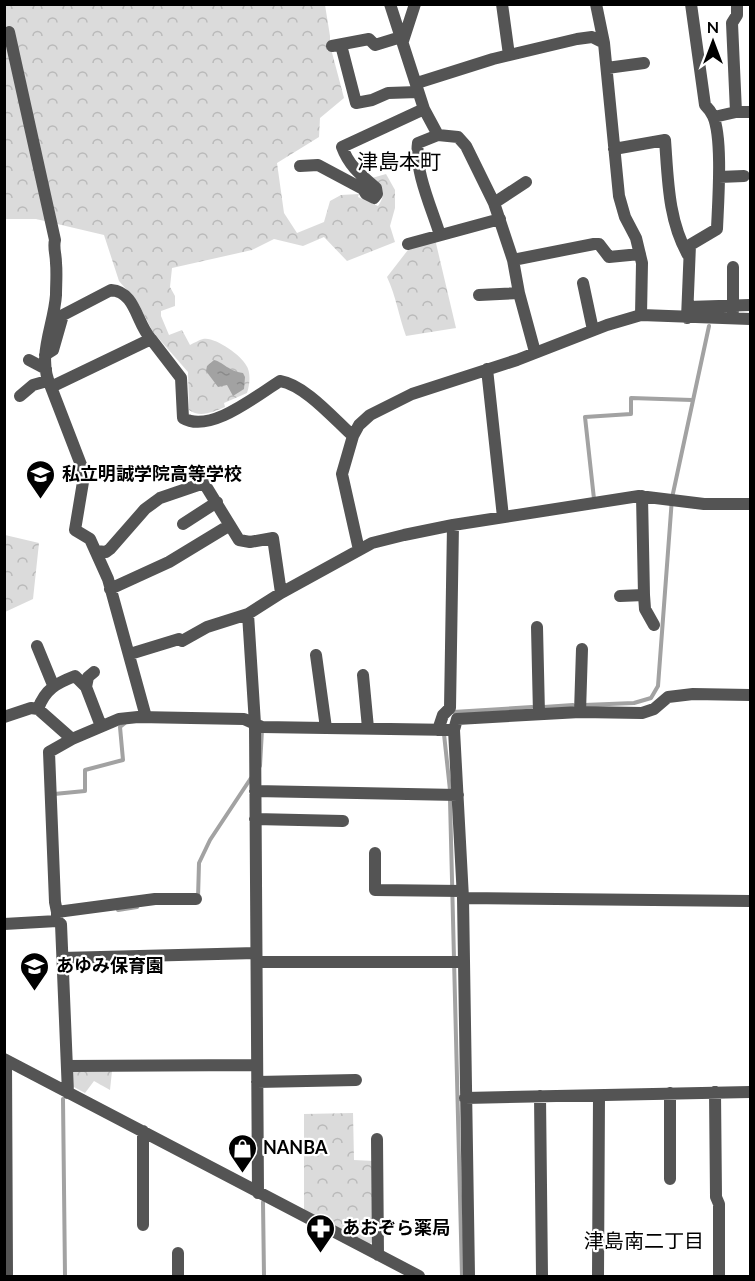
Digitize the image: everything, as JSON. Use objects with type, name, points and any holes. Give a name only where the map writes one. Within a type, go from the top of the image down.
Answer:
[{"type":"street","points":[[390,4],[424,109],[438,135]]},
{"type":"street","points":[[402,39],[415,4]]},
{"type":"street","points":[[502,4],[509,55]]},
{"type":"street","points":[[596,4],[607,68],[619,196],[625,217],[636,238],[642,263],[641,315]]},
{"type":"street","points":[[687,313],[690,245],[717,229],[719,177],[714,117],[705,105],[691,4]]},
{"type":"street","points":[[736,112],[732,23],[737,15],[737,4]]},
{"type":"street","points":[[9,32],[55,240],[55,309],[45,344],[45,355],[48,379],[84,476],[75,530],[90,539],[108,579],[146,717]]},
{"type":"street","points":[[402,39],[375,45],[369,39],[337,46],[356,103],[417,87],[449,71],[509,55],[592,37],[604,43]]},
{"type":"street","points":[[607,68],[644,63]]},
{"type":"street","points":[[300,166],[318,165],[363,189],[366,194],[374,198],[377,194],[376,188],[353,169],[342,147],[424,109]]},
{"type":"street","points":[[714,117],[736,112],[750,112]]},
{"type":"street","points":[[440,235],[422,182],[417,150],[418,143],[438,135],[458,137],[466,146],[494,203],[513,260],[519,293],[535,352]]},
{"type":"street","points":[[614,148],[664,140],[669,199],[683,246],[688,255]]},
{"type":"street","points":[[719,177],[744,176]]},
{"type":"street","points":[[494,203],[526,182]]},
{"type":"street","points":[[408,244],[500,219]]},
{"type":"street","points":[[513,260],[594,244],[599,244],[609,257],[640,254]]},
{"type":"street","points":[[733,267],[733,320]]},
{"type":"street","points":[[583,283],[593,330]]},
{"type":"street","points":[[45,355],[53,350],[63,315],[111,290],[118,291],[129,298],[147,334],[181,378],[183,418],[190,422],[204,423],[221,417],[280,381],[290,383],[305,393],[353,436]]},
{"type":"street","points":[[479,295],[519,293]]},
{"type":"street","points":[[359,550],[342,474],[353,436],[359,425],[370,415],[412,393],[517,360],[593,330],[641,315],[687,313],[733,305],[750,305]]},
{"type":"street","points":[[687,313],[733,320],[750,319]]},
{"type":"street","points":[[20,396],[33,385],[151,339]]},
{"type":"street","points":[[29,360],[48,379]]},
{"type":"street","points":[[487,369],[503,517]]},
{"type":"street","points":[[96,552],[106,552],[110,549],[145,509],[160,498],[204,483],[242,542],[273,538],[281,593]]},
{"type":"street","points":[[642,496],[645,609],[654,625]]},
{"type":"street","points":[[129,654],[178,639],[182,641],[207,627],[248,614],[281,593],[372,543],[453,525],[642,496],[704,504],[750,504]]},
{"type":"street","points":[[183,524],[217,502]]},
{"type":"street","points":[[110,589],[169,562],[230,525]]},
{"type":"street","points":[[438,729],[443,715],[450,708],[453,525]]},
{"type":"street","points":[[620,596],[644,595]]},
{"type":"street","points":[[248,614],[255,724],[258,1193]]},
{"type":"street","points":[[537,627],[538,714]]},
{"type":"street","points":[[37,646],[53,685]]},
{"type":"street","points":[[580,712],[582,649]]},
{"type":"street","points":[[316,655],[326,728]]},
{"type":"street","points":[[86,687],[88,677],[94,672]]},
{"type":"street","points":[[363,675],[368,728]]},
{"type":"street","points":[[38,709],[40,702],[53,685],[75,676],[86,687],[101,726]]},
{"type":"street","points":[[469,1276],[465,1098],[458,962],[458,795],[454,730],[457,720],[580,712],[642,713],[654,709],[668,697],[693,694],[750,695]]},
{"type":"street","points":[[6,713],[31,708],[38,709],[72,739]]},
{"type":"street","points":[[68,1093],[61,924],[57,917],[55,902],[49,752],[72,739],[119,719],[146,717],[244,719],[262,727],[454,730]]},
{"type":"street","points":[[255,791],[458,795]]},
{"type":"street","points":[[255,819],[344,821]]},
{"type":"street","points":[[375,853],[375,890],[750,901]]},
{"type":"street","points":[[4,924],[155,899],[196,899]]},
{"type":"street","points":[[62,958],[256,958],[458,962]]},
{"type":"street","points":[[7,1276],[5,1060],[419,1276]]},
{"type":"street","points":[[67,1066],[257,1065]]},
{"type":"street","points":[[257,1082],[356,1080]]},
{"type":"street","points":[[715,1092],[716,1197],[719,1204],[720,1276]]},
{"type":"street","points":[[465,1098],[750,1092]]},
{"type":"street","points":[[670,1093],[670,1179]]},
{"type":"street","points":[[540,1096],[542,1276]]},
{"type":"street","points":[[598,1276],[599,1096]]},
{"type":"street","points":[[143,1131],[143,1225]]},
{"type":"street","points":[[377,1139],[378,1255]]},
{"type":"street","points":[[178,1252],[178,1276]]},
{"type":"green space","points":[[4,5],[325,5],[330,45],[344,98],[320,118],[319,137],[277,163],[284,213],[297,233],[324,222],[330,201],[341,195],[359,194],[358,197],[378,206],[383,194],[372,178],[386,174],[395,190],[395,208],[390,226],[395,242],[347,261],[324,237],[303,246],[274,239],[252,250],[172,268],[170,287],[175,296],[175,306],[161,311],[169,335],[182,330],[190,345],[203,339],[214,340],[233,352],[248,368],[250,378],[247,393],[224,403],[225,407],[202,414],[189,410],[188,372],[153,332],[138,303],[119,281],[104,235],[36,219],[5,219]]},
{"type":"green space","points":[[435,239],[456,328],[406,336],[387,277],[411,246]]},
{"type":"green space","points":[[5,535],[39,543],[33,599],[5,612]]},
{"type":"green space","points":[[72,1071],[112,1071],[110,1090],[94,1081],[85,1093],[72,1086]]},
{"type":"green space","points":[[353,1113],[354,1160],[374,1161],[374,1241],[368,1245],[304,1211],[304,1114]]},
{"type":"water","points":[[214,360],[234,371],[243,373],[244,389],[233,396],[227,385],[218,387],[206,371],[207,366]]},
{"type":"waterway","points":[[584,705],[634,703],[651,698],[658,686],[672,498],[709,326]]},
{"type":"waterway","points":[[594,499],[585,417],[631,414],[631,398],[692,400]]},
{"type":"waterway","points":[[544,707],[573,705]]},
{"type":"waterway","points":[[453,712],[532,707]]},
{"type":"waterway","points":[[54,797],[54,794],[85,791],[85,770],[123,760],[120,727],[125,723]]},
{"type":"waterway","points":[[260,766],[262,730]]},
{"type":"waterway","points":[[444,734],[450,790]]},
{"type":"waterway","points":[[198,898],[199,863],[210,840],[251,778]]},
{"type":"waterway","points":[[450,800],[462,1276]]},
{"type":"waterway","points":[[118,910],[137,907]]},
{"type":"waterway","points":[[63,1099],[65,1276]]},
{"type":"waterway","points":[[263,1202],[264,1276]]},
{"type":"place","name":"私立明誠学院高等学校","points":[[41,500]]},
{"type":"place","name":"あゆみ保育園","points":[[35,992]]},
{"type":"place","name":"NANBA","points":[[242,1174]]},
{"type":"place","name":"あおぞら薬局","points":[[321,1254]]},
{"type":"district","name":"津島本町","points":[[399,162]]},
{"type":"district","name":"津島南二丁目","points":[[644,1241]]}]
